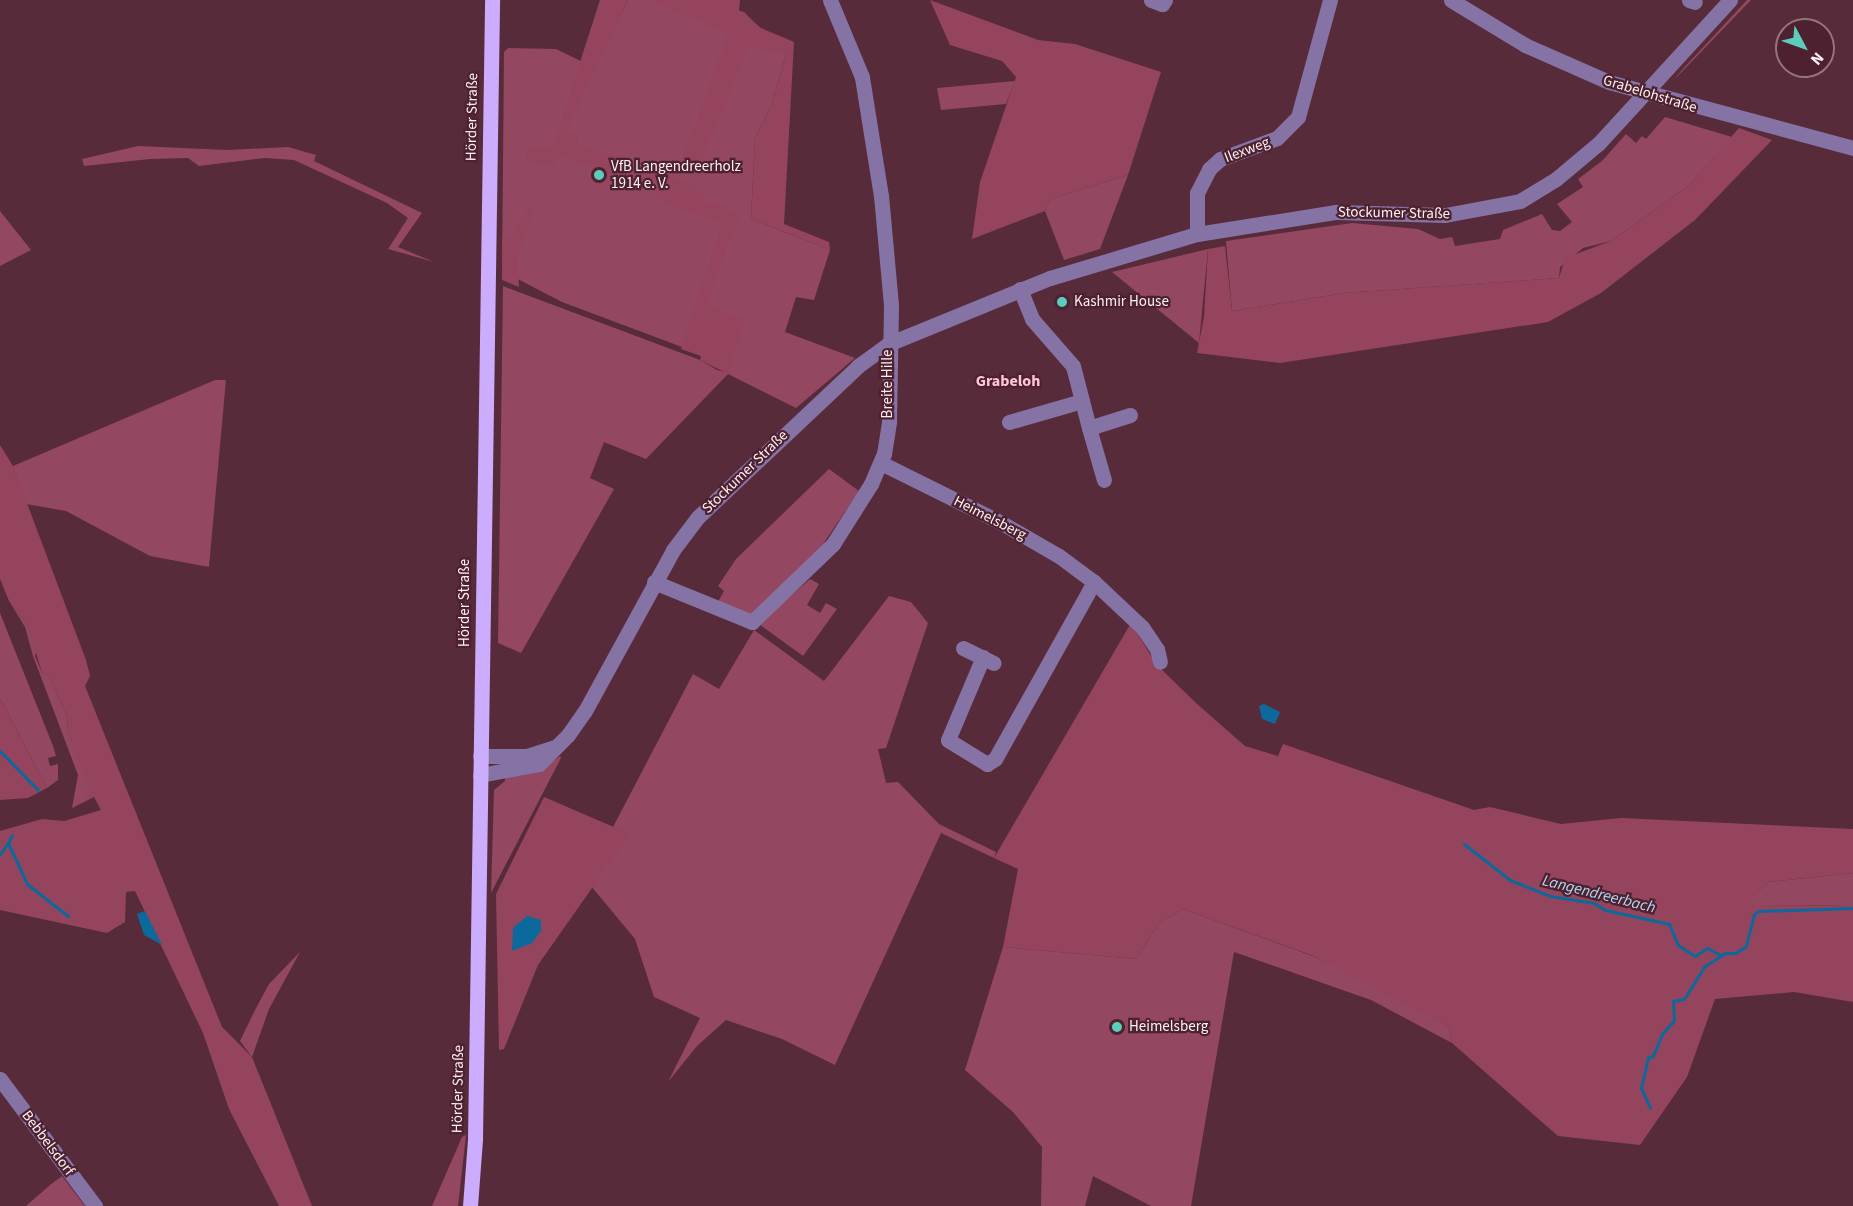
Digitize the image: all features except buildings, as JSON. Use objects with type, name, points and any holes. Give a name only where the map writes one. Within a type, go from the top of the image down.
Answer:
[{"type":"main road","name":"Hörder Straße","points":[[470,1206],[475,1139],[492,0]]},
{"type":"street","name":"Breite Hille","points":[[654,582],[752,622],[827,552],[881,463],[889,421],[888,259],[864,88],[830,0]]},
{"type":"street","points":[[1151,0],[1162,4],[1165,0]]},
{"type":"street","name":"Ilexweg","points":[[1197,234],[1195,201],[1209,169],[1220,159],[1277,138],[1298,117],[1330,0]]},
{"type":"street","name":"Stockumer Straße","points":[[480,776],[531,768],[557,746],[585,711],[676,545],[711,502],[858,366],[888,344],[1020,288],[1197,234],[1336,212],[1445,215],[1508,205],[1539,190],[1576,164],[1646,94],[1730,0]]},
{"type":"street","name":"Grabelohstraße","points":[[1459,2],[1545,56],[1646,94],[1853,148]]},
{"type":"street","points":[[1020,288],[1032,319],[1072,366],[1104,480]]},
{"type":"street","points":[[1009,422],[1082,401]]},
{"type":"street","points":[[1089,428],[1130,415]]},
{"type":"street","name":"Heimelsberg","points":[[881,463],[1032,539],[1094,582],[1142,627],[1157,649],[1160,662]]},
{"type":"street","points":[[963,648],[988,660],[948,741],[987,764],[995,759],[1094,582]]},
{"type":"street","points":[[480,756],[527,756],[557,746]]},
{"type":"street","name":"Bebbelsdorf","points":[[0,1079],[95,1206]]},
{"type":"shaded area","points":[[600,0],[628,0],[566,132],[579,137],[577,143],[692,185],[711,205],[716,202],[739,216],[706,305],[746,320],[728,374],[700,360],[701,356],[681,349],[721,228],[719,222],[655,199],[657,192],[564,157],[558,157],[552,166],[526,160],[529,146],[553,146]]},
{"type":"shaded area","points":[[628,0],[693,0],[744,12],[786,54],[772,104],[755,138],[751,219],[830,250],[814,300],[796,297],[785,332],[855,358],[796,408],[728,374],[646,459],[604,442],[590,478],[614,489],[521,653],[498,643],[503,286],[700,360],[717,370],[728,373],[730,365],[562,302],[502,271],[504,52],[508,48],[556,49],[595,68]]},
{"type":"shaded area","points":[[651,0],[740,0],[739,10],[761,28],[794,42],[784,224],[829,242],[830,250],[751,219],[755,138],[772,104],[786,54],[749,46],[700,164],[683,158],[728,35]]},
{"type":"shaded area","points":[[930,0],[1038,40],[1075,44],[1161,72],[1128,175],[1051,199],[1045,211],[972,239],[980,182],[1016,77],[1002,61],[950,45]]},
{"type":"shaded area","points":[[1747,0],[1751,0],[1674,80],[1681,71]]},
{"type":"shaded area","points":[[1015,81],[1006,104],[941,110],[937,88]]},
{"type":"shaded area","points":[[1665,117],[1732,137],[1687,187],[1611,241],[1583,248],[1560,267],[1559,278],[1344,293],[1232,311],[1226,241],[1352,223],[1418,229],[1440,239],[1452,237],[1455,246],[1500,239],[1503,230],[1542,214],[1552,230],[1560,231],[1572,222],[1557,204],[1583,187],[1578,179],[1602,161],[1626,134],[1636,143],[1642,136],[1646,139]]},
{"type":"shaded area","points":[[1739,128],[1772,140],[1695,220],[1601,293],[1548,322],[1280,363],[1197,353],[1204,317],[1208,249],[1225,246],[1232,311],[1344,293],[1559,278],[1565,258],[1611,241],[1687,187]]},
{"type":"shaded area","points":[[138,146],[227,150],[288,147],[316,155],[314,161],[422,213],[398,247],[434,262],[388,249],[408,218],[387,203],[294,160],[265,158],[199,166],[188,158],[150,159],[84,166],[82,159]]},
{"type":"shaded area","points":[[1128,175],[1100,249],[1064,260],[1045,211],[1051,199]]},
{"type":"shaded area","points":[[528,208],[534,210],[517,256],[519,287],[502,280],[502,240],[509,238]]},
{"type":"shaded area","points":[[0,211],[31,250],[0,266]]},
{"type":"shaded area","points":[[1208,249],[1199,343],[1112,272]]},
{"type":"shaded area","points":[[215,380],[226,380],[209,567],[150,556],[66,511],[26,504],[13,466]]},
{"type":"shaded area","points":[[0,445],[13,466],[86,660],[90,676],[85,686],[222,1027],[252,1057],[312,1206],[279,1206],[229,1109],[203,1033],[135,891],[126,892],[125,922],[107,933],[0,910],[0,831],[42,819],[64,821],[101,810],[94,797],[85,798],[88,786],[68,732],[67,717],[50,677],[42,673],[28,626],[9,601],[0,579]]},
{"type":"shaded area","points":[[829,469],[859,491],[817,553],[750,615],[718,602],[724,591],[718,586],[736,559]]},
{"type":"shaded area","points":[[810,579],[819,584],[807,605],[820,613],[826,603],[837,609],[803,656],[759,624]]},
{"type":"shaded area","points":[[889,596],[911,602],[928,623],[886,748],[878,749],[886,783],[898,782],[939,824],[996,852],[994,858],[941,833],[835,1065],[782,1039],[726,1020],[697,1046],[668,1082],[700,1018],[654,997],[635,939],[591,886],[629,834],[613,827],[693,674],[719,689],[754,630],[824,681]]},
{"type":"shaded area","points":[[9,601],[28,626],[37,649],[35,656],[42,673],[50,677],[67,717],[68,732],[94,797],[72,808],[78,775],[33,656],[25,627]]},
{"type":"shaded area","points":[[0,613],[56,756],[48,758],[50,766],[58,764],[58,780],[47,788],[0,698]]},
{"type":"shaded area","points":[[1131,623],[1156,664],[1196,703],[1245,746],[1278,756],[1283,744],[1474,810],[1490,807],[1561,824],[1621,818],[1853,829],[1853,873],[1769,882],[1750,900],[1754,906],[1853,905],[1853,1002],[1794,992],[1715,999],[1687,1077],[1640,1145],[1558,1136],[1452,1043],[1449,1027],[1311,955],[1183,909],[1159,923],[1136,959],[1003,947],[1018,869],[994,858]]},
{"type":"shaded area","points":[[0,698],[47,788],[28,798],[0,800]]},
{"type":"shaded area","points":[[560,756],[491,893],[494,790],[505,781],[505,778],[542,769]]},
{"type":"shaded area","points":[[544,797],[630,834],[538,965],[504,1049],[499,1050],[496,894]]},
{"type":"shaded area","points":[[1853,873],[1853,905],[1754,906],[1749,900],[1769,882]]},
{"type":"shaded area","points":[[1183,909],[1310,955],[1373,984],[1449,1027],[1452,1043],[1371,1000],[1234,952],[1191,1206],[1151,1206],[1093,1176],[1085,1206],[1041,1206],[1042,1147],[1013,1112],[965,1070],[1003,947],[1136,959],[1159,923]]},
{"type":"shaded area","points":[[300,952],[269,1009],[252,1057],[240,1041],[269,984]]},
{"type":"shaded area","points":[[466,1135],[458,1206],[432,1206],[462,1137]]},
{"type":"shaded area","points":[[62,1176],[85,1206],[26,1206],[50,1185]]},
{"type":"water","points":[[1264,704],[1280,712],[1275,724],[1262,719],[1259,706]]},
{"type":"water","points":[[145,911],[162,945],[144,935],[137,914]]},
{"type":"water","points":[[527,916],[541,920],[541,931],[532,943],[512,951],[513,928]]},
{"type":"waterway","points":[[0,751],[38,790]]},
{"type":"waterway","points":[[12,835],[8,843],[27,884],[68,916]]},
{"type":"waterway","points":[[0,854],[8,843]]},
{"type":"waterway","name":"Langendreerbach","points":[[1464,844],[1510,880],[1550,896],[1594,903],[1605,910],[1669,924],[1678,945],[1695,956],[1707,948],[1721,955]]},
{"type":"waterway","name":"Langendreerbach","points":[[1650,1108],[1641,1088],[1648,1057],[1653,1056],[1662,1034],[1674,1020],[1673,1001],[1684,999],[1705,966],[1725,953],[1735,953],[1746,946],[1754,915],[1758,911],[1853,908]]},
{"type":"place","name":"VfB Langendreerholz 1914 e. V.","points":[[599,175]]},
{"type":"place","name":"Kashmir House","points":[[1062,302]]},
{"type":"place","name":"Heimelsberg","points":[[1117,1027]]},
{"type":"district","name":"Grabeloh","points":[[1008,381]]}]
